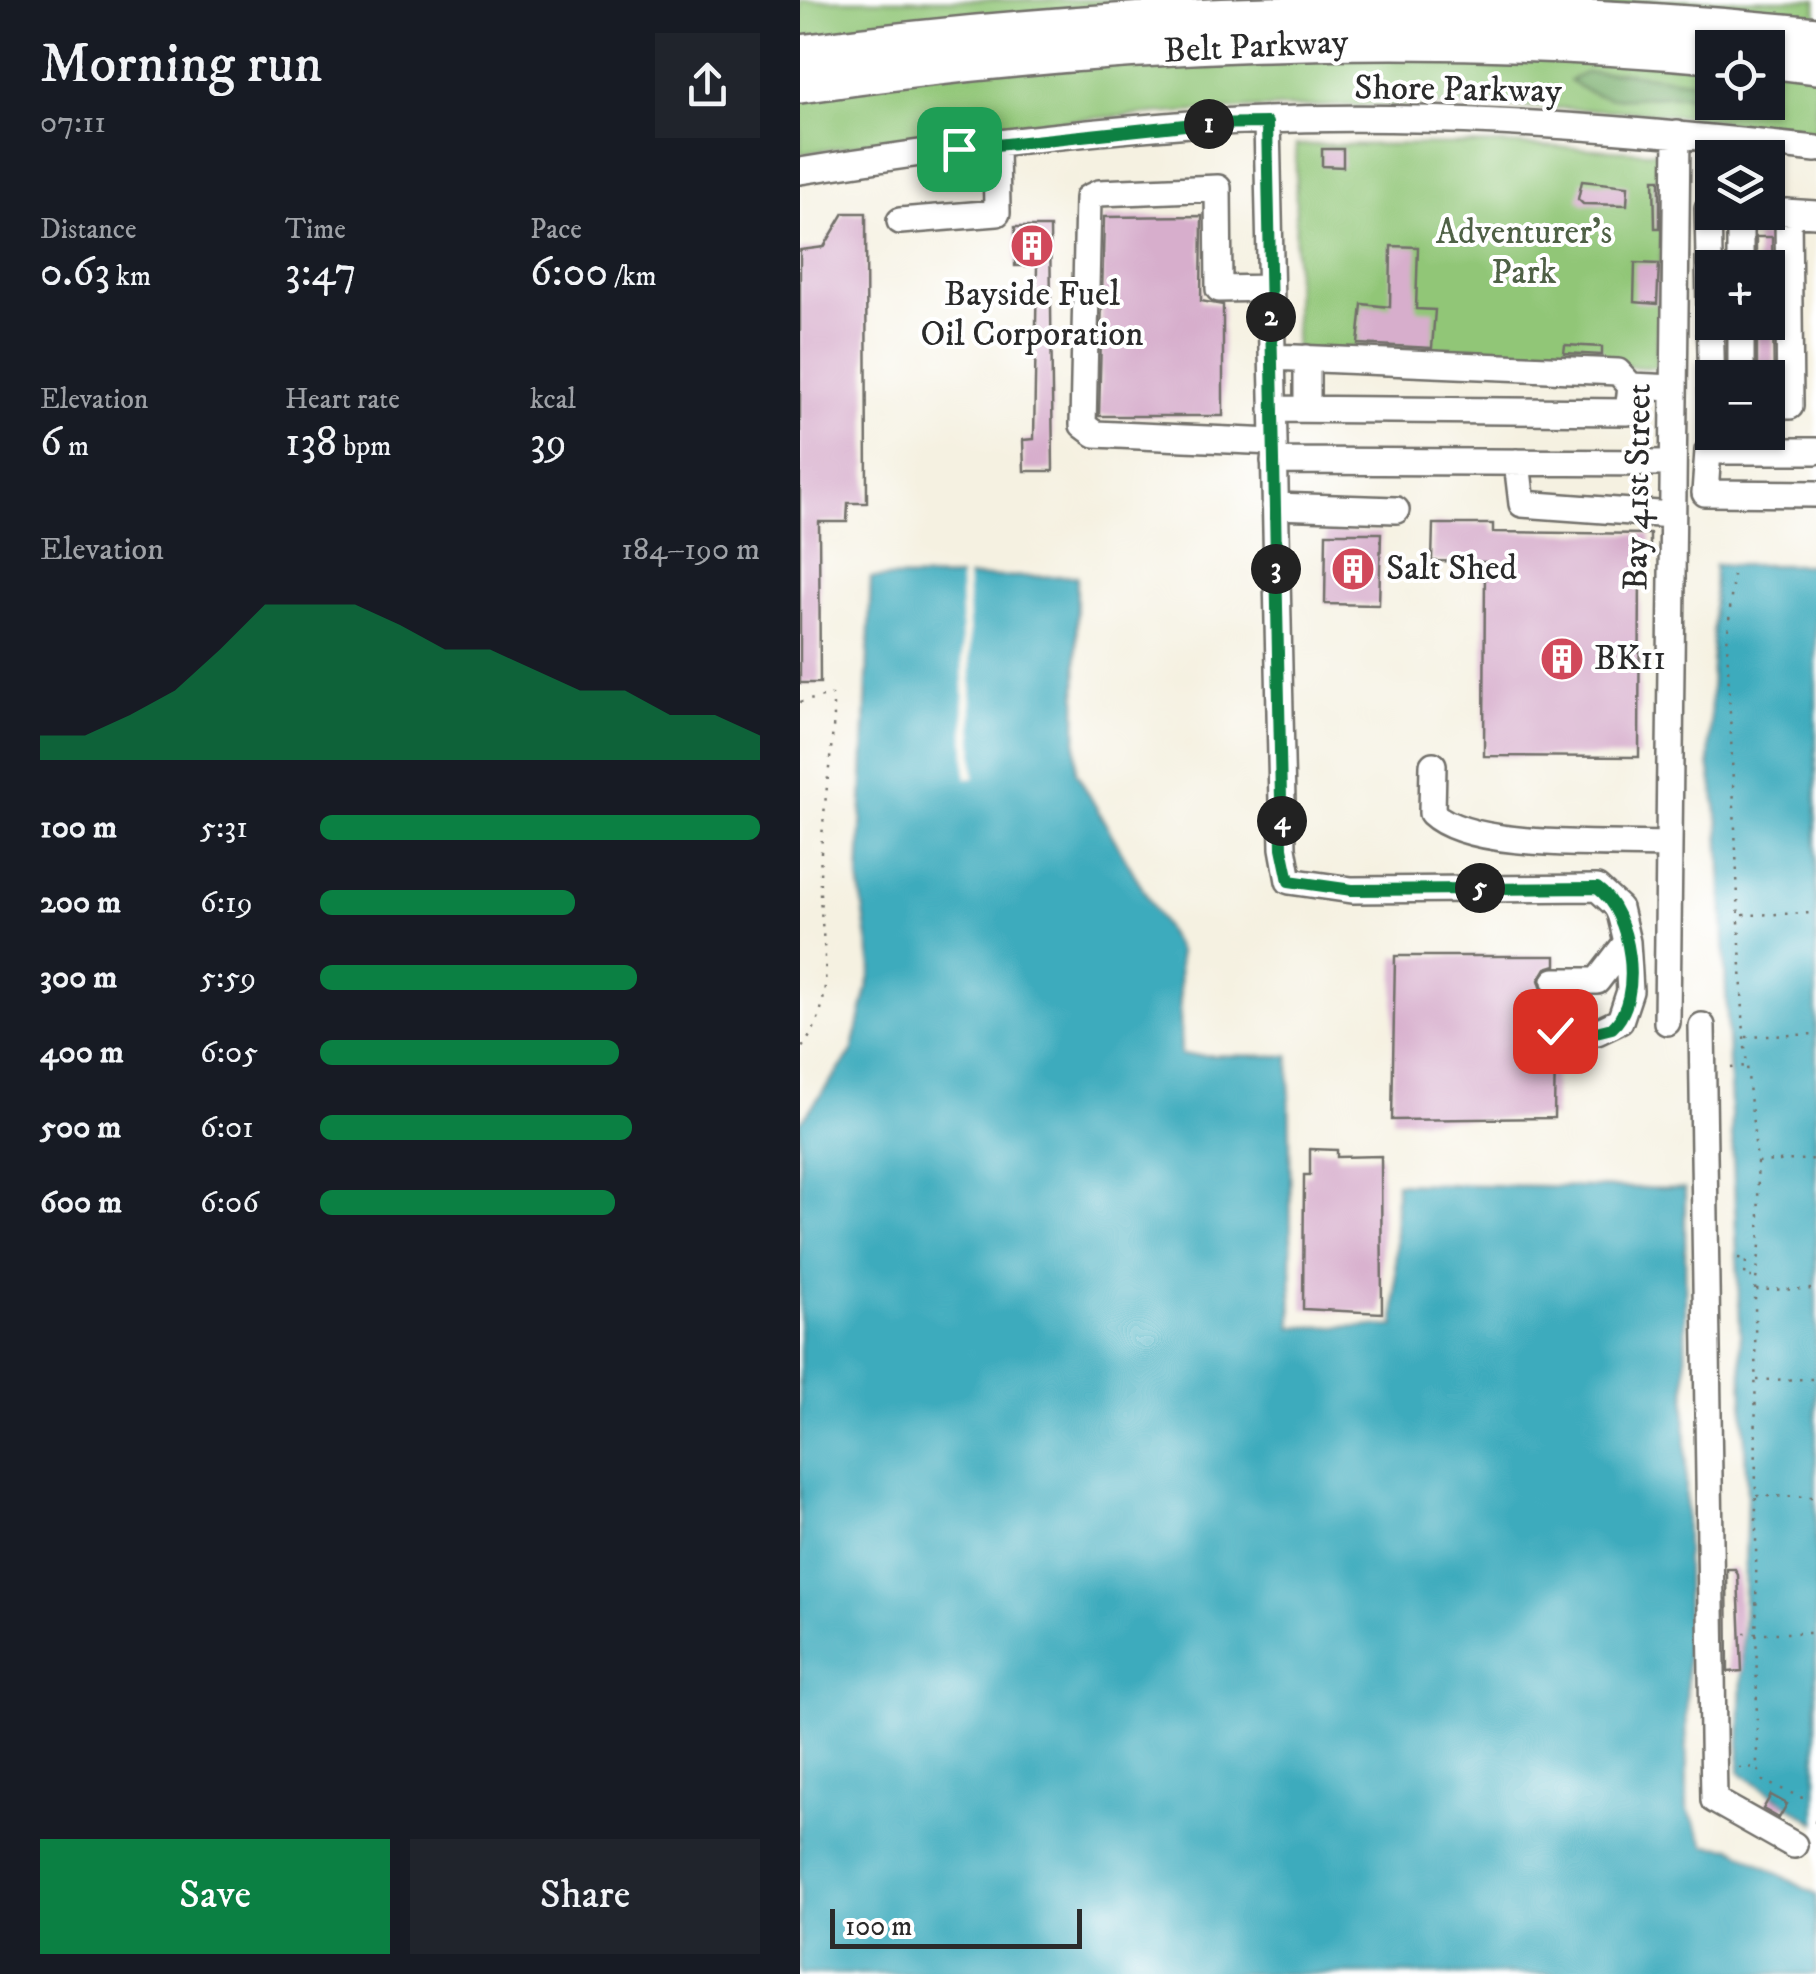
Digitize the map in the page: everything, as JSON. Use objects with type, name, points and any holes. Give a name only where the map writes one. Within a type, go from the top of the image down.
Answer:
[{"type":"highway","name":"Belt Parkway","points":[[800,53],[1053,24],[1338,9],[1535,10],[1816,35]]},
{"type":"highway","name":"Belt Parkway","points":[[800,85],[1074,57],[1318,43],[1550,44],[1695,54]]},
{"type":"highway","points":[[1785,62],[1816,66]]},
{"type":"street","name":"Shore Parkway","points":[[800,171],[996,144],[1194,124],[1457,120],[1676,134],[1816,149]]},
{"type":"street","points":[[1267,123],[1282,848],[1289,881],[1352,890],[1597,888],[1619,908],[1627,942],[1630,990],[1620,1021],[1596,1032],[1555,1031]]},
{"type":"street","name":"Bay 41st Street","points":[[1667,1022],[1676,134]]},
{"type":"street","points":[[900,221],[997,213],[996,144]]},
{"type":"street","points":[[1270,288],[1219,289],[1218,188],[1099,193],[1088,198],[1083,425],[1095,434],[1274,452],[1517,462],[1673,463]]},
{"type":"street","points":[[1785,212],[1816,214]]},
{"type":"street","points":[[1708,230],[1711,360]]},
{"type":"street","points":[[1779,230],[1790,406],[1785,406]]},
{"type":"street","points":[[1272,357],[1618,372],[1631,386],[1674,388]]},
{"type":"street","points":[[1307,358],[1307,410]]},
{"type":"street","points":[[1273,409],[1628,412],[1631,386]]},
{"type":"street","points":[[1816,451],[1708,452],[1705,493],[1816,494]]},
{"type":"street","points":[[1517,462],[1522,504],[1672,516]]},
{"type":"street","points":[[1275,506],[1396,510]]},
{"type":"street","points":[[1433,765],[1432,812],[1442,822],[1490,836],[1669,845]]},
{"type":"street","points":[[1555,981],[1597,981],[1627,942]]},
{"type":"street","points":[[1702,1026],[1714,1800],[1794,1845]]},
{"type":"path","points":[[1732,574],[1727,644],[1742,915],[1744,1036],[1757,1162],[1760,1246],[1755,1278],[1757,1767],[1763,1781],[1804,1799]]},
{"type":"path","points":[[800,702],[832,694],[834,716],[820,876],[829,968],[823,1004],[800,1050]]},
{"type":"path","points":[[1742,915],[1816,913]]},
{"type":"path","points":[[1744,1036],[1816,1034]]},
{"type":"path","points":[[1731,1068],[1746,1066]]},
{"type":"path","points":[[1757,1162],[1816,1160]]},
{"type":"path","points":[[1738,1258],[1746,1259],[1745,1277],[1755,1278]]},
{"type":"path","points":[[1755,1290],[1816,1290]]},
{"type":"path","points":[[1756,1380],[1816,1379]]},
{"type":"path","points":[[1756,1496],[1816,1498]]},
{"type":"path","points":[[1744,1633],[1816,1633]]},
{"type":"path","points":[[1740,1768],[1757,1767]]},
{"type":"path","points":[[1815,1823],[1816,1816]]},
{"type":"green space","points":[[800,0],[1816,0],[1816,135],[1707,120],[1785,120],[1785,30],[1695,30],[1695,118],[1518,107],[1312,107],[1105,118],[900,139],[800,154]]},
{"type":"green space","points":[[1621,72],[1695,82],[1695,97],[1599,96],[1570,80],[1585,73]]},
{"type":"green space","name":"Adventurer’s Park","points":[[1506,144],[1666,153],[1656,368],[1295,349],[1296,145]]},
{"type":"water","points":[[1715,565],[1816,565],[1816,1823],[1739,1772],[1747,1497],[1719,824],[1709,764]]},
{"type":"water","points":[[1077,576],[1076,772],[1179,952],[1181,1055],[1289,1056],[1292,1327],[1395,1326],[1396,1183],[1685,1189],[1687,1808],[1706,1845],[1733,1848],[1816,1895],[1816,1974],[800,1974],[800,1123],[852,1052],[872,968],[859,879],[871,578]]},
{"type":"pier","points":[[960,572],[967,572],[974,778],[966,778]]},
{"type":"building","points":[[1322,149],[1343,149],[1343,167],[1322,166]]},
{"type":"building","points":[[1654,179],[1660,179],[1660,228],[1655,228]]},
{"type":"building","points":[[1582,181],[1628,186],[1627,205],[1583,204],[1578,199]]},
{"type":"building","points":[[844,213],[866,213],[867,503],[848,503],[847,522],[819,522],[820,683],[800,683],[800,250],[824,247]]},
{"type":"building","points":[[1202,216],[1201,301],[1223,305],[1223,416],[1099,416],[1104,217]]},
{"type":"building","points":[[1015,227],[1050,227],[1053,471],[1024,471],[1023,440],[1034,439],[1037,266],[1015,266]]},
{"type":"building","points":[[1756,237],[1772,237],[1772,250],[1756,250]]},
{"type":"building","points":[[1391,246],[1418,247],[1416,309],[1435,310],[1432,348],[1358,344],[1362,304],[1390,307]]},
{"type":"building","points":[[1635,263],[1659,264],[1657,304],[1634,302]]},
{"type":"building","points":[[1757,340],[1773,340],[1774,360],[1757,360]]},
{"type":"building","points":[[1565,345],[1602,347],[1602,355],[1564,353]]},
{"type":"building","name":"BK11","points":[[1433,524],[1493,524],[1493,532],[1650,534],[1650,556],[1640,560],[1639,757],[1484,756],[1485,562],[1432,561]]},
{"type":"building","name":"Salt Shed","points":[[1326,533],[1381,533],[1379,605],[1325,604]]},
{"type":"building","points":[[1395,956],[1556,956],[1556,965],[1546,968],[1539,980],[1542,990],[1555,997],[1555,1015],[1542,1022],[1539,1032],[1546,1044],[1555,1047],[1554,1118],[1392,1120]]},
{"type":"building","points":[[1310,1149],[1337,1150],[1337,1157],[1381,1156],[1382,1313],[1303,1309],[1304,1175],[1310,1175]]},
{"type":"building","points":[[1727,1569],[1735,1569],[1738,1575],[1742,1671],[1728,1672]]},
{"type":"building","points":[[1771,1795],[1787,1804],[1779,1818],[1763,1809]]},
{"type":"place","name":"Bayside Fuel Oil Corporation","points":[[1032,246]]},
{"type":"place","name":"Salt Shed","points":[[1353,569]]},
{"type":"place","name":"BK11","points":[[1562,659]]},
{"type":"route","points":[[959,149],[1194,124],[1267,123],[1282,848],[1289,881],[1352,890],[1597,888],[1610,896],[1623,921],[1628,1003],[1612,1028],[1596,1032],[1555,1031]]}]
